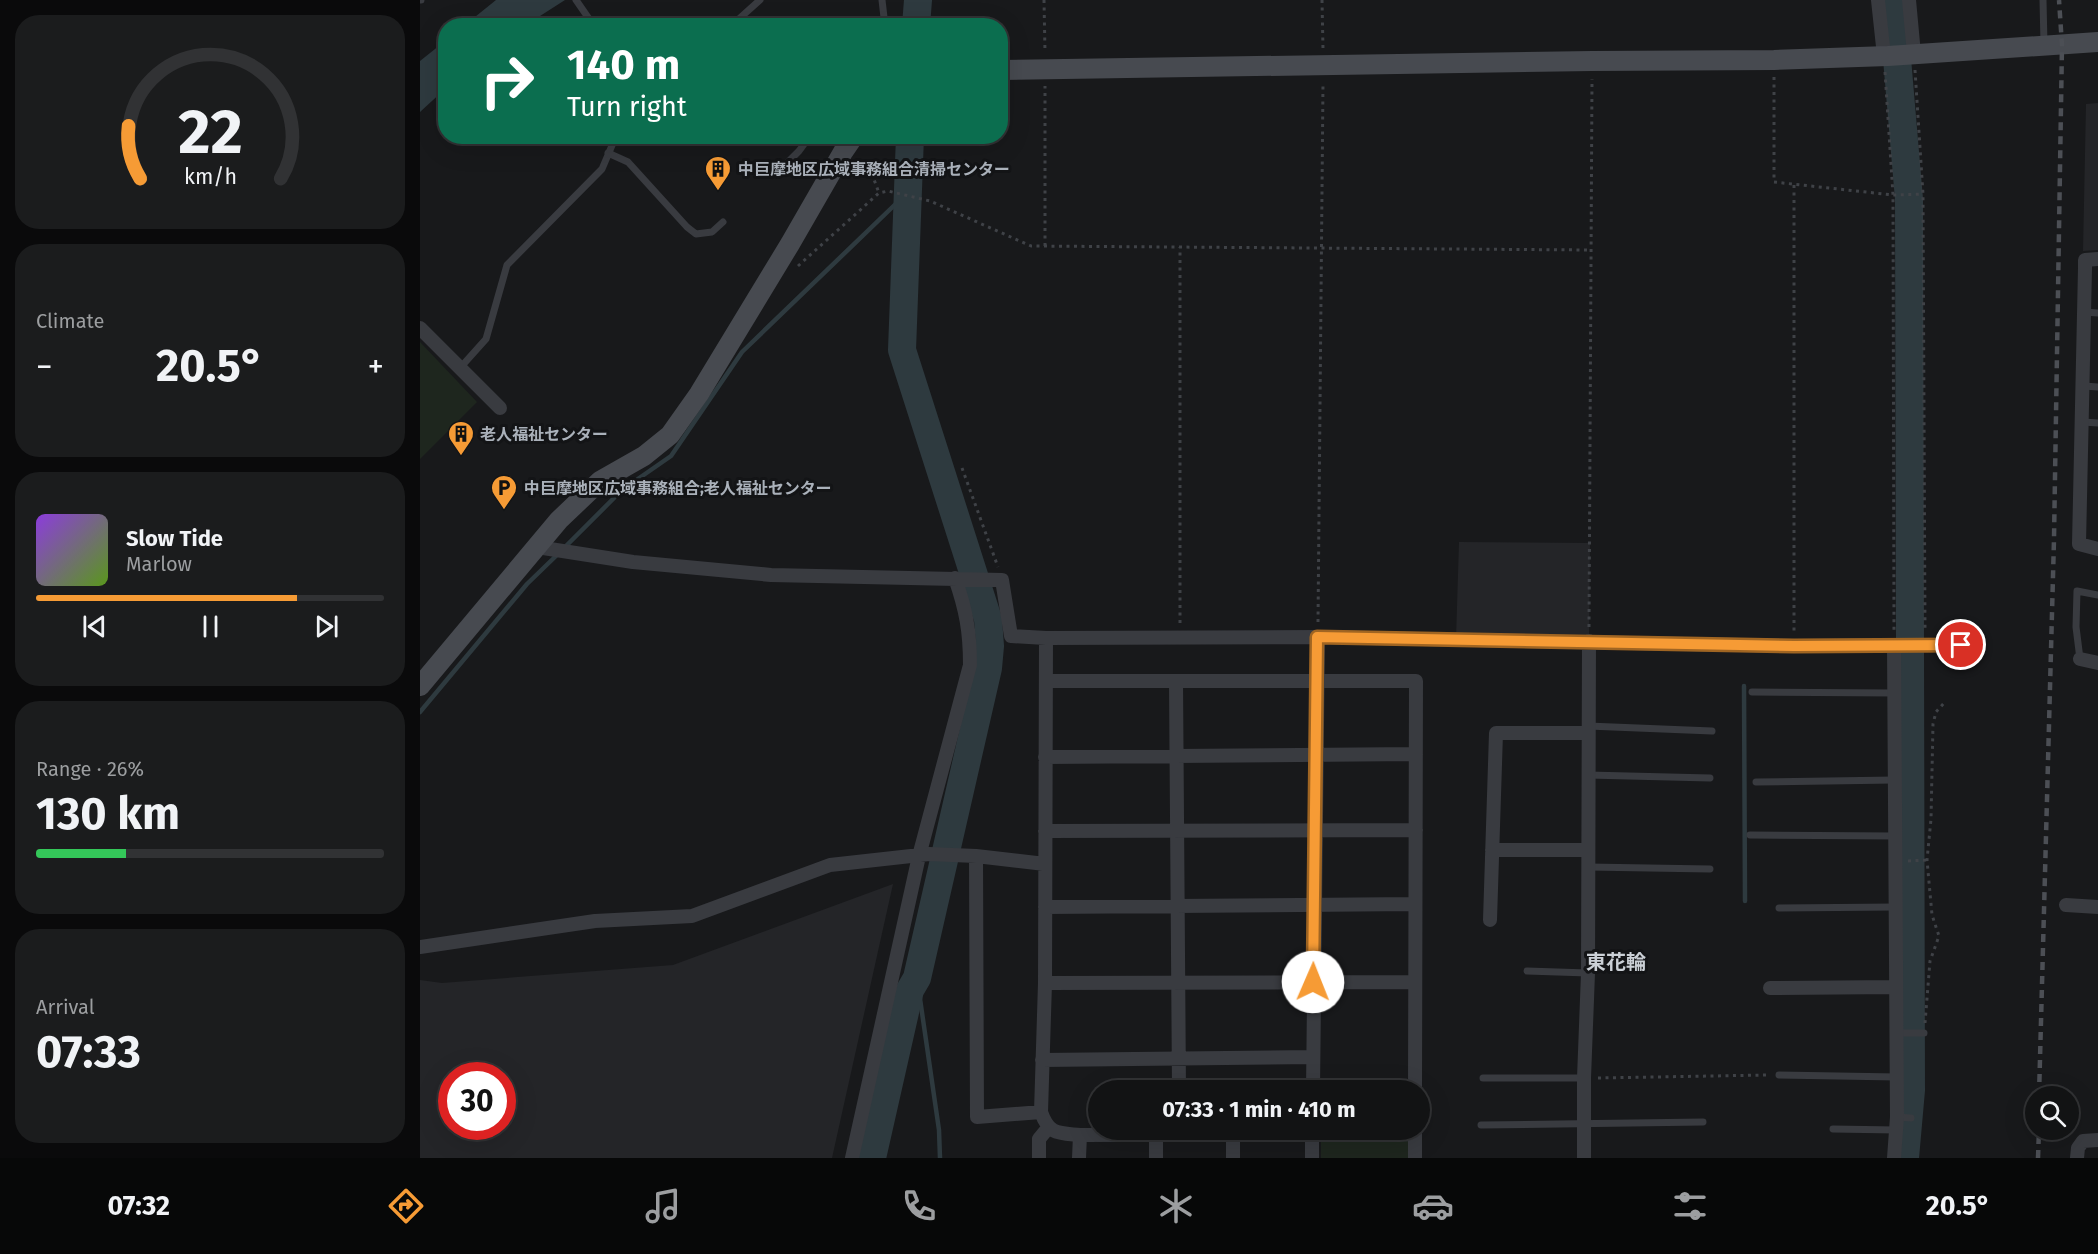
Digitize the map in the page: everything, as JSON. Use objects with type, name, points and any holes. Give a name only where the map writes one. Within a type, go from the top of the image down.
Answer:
[{"type":"street","points":[[1878,0],[1898,55]]},
{"type":"street","points":[[1898,55],[1910,0]]},
{"type":"street","points":[[1008,70],[1323,64],[1774,60],[1898,55],[2098,42]]},
{"type":"street","points":[[420,686],[559,520],[600,481],[644,456],[670,435],[699,394],[849,144]]},
{"type":"street","points":[[2098,259],[2085,260],[2091,312],[2084,386],[2079,544],[2098,549]]},
{"type":"street","points":[[420,328],[500,408]]},
{"type":"street","points":[[537,548],[633,562],[771,575],[1002,580],[1011,636],[1046,638],[1317,637],[1794,646],[1961,645]]},
{"type":"street","points":[[852,1158],[970,665],[970,638],[960,578]]},
{"type":"street","points":[[1313,1080],[1317,637]]},
{"type":"street","points":[[1046,638],[1045,983],[1041,1112],[1048,1128],[1054,1132],[1088,1135]]},
{"type":"street","points":[[1584,1158],[1588,973],[1589,641]]},
{"type":"street","points":[[1893,1158],[1898,1122],[1894,780],[1894,693],[1897,645]]},
{"type":"street","points":[[2080,659],[2098,663]]},
{"type":"street","points":[[1046,681],[1416,681],[1415,1080]]},
{"type":"street","points":[[1176,681],[1179,1080]]},
{"type":"street","points":[[1490,920],[1496,733],[1588,730]]},
{"type":"street","points":[[1045,757],[1416,754]]},
{"type":"street","points":[[1045,831],[1416,830]]},
{"type":"street","points":[[1492,850],[1588,850]]},
{"type":"street","points":[[420,947],[595,921],[692,916],[830,865],[954,854],[1045,864]]},
{"type":"street","points":[[976,856],[977,1117],[1041,1112]]},
{"type":"street","points":[[1045,907],[1416,904]]},
{"type":"street","points":[[2066,905],[2098,907]]},
{"type":"street","points":[[1045,983],[1415,982]]},
{"type":"street","points":[[1770,988],[1896,987]]},
{"type":"street","points":[[1042,1060],[1313,1057]]},
{"type":"street","points":[[1039,1158],[1039,1139],[1048,1128]]},
{"type":"street","points":[[1079,1158],[1080,1135]]},
{"type":"street","points":[[1156,1140],[1156,1158]]},
{"type":"street","points":[[1233,1140],[1233,1158]]},
{"type":"street","points":[[1312,1140],[1312,1158]]},
{"type":"street","points":[[1415,1140],[1415,1158]]},
{"type":"street","points":[[2077,1158],[2078,1148],[2083,1141],[2098,1140]]},
{"type":"lane","points":[[576,0],[589,18]]},
{"type":"lane","points":[[740,18],[760,0]]},
{"type":"lane","points":[[882,0],[884,18]]},
{"type":"lane","points":[[2043,0],[2044,46]]},
{"type":"lane","points":[[460,368],[486,339],[507,265],[602,169],[612,144]]},
{"type":"lane","points":[[783,167],[804,144]]},
{"type":"lane","points":[[608,153],[628,162],[696,234],[712,232],[723,222]]},
{"type":"lane","points":[[2084,386],[2098,387]]},
{"type":"lane","points":[[2083,422],[2098,423]]},
{"type":"lane","points":[[2080,659],[2076,627],[2077,591],[2098,595]]},
{"type":"lane","points":[[1752,692],[1894,693]]},
{"type":"lane","points":[[1588,730],[1712,731]]},
{"type":"lane","points":[[1588,775],[1710,778]]},
{"type":"lane","points":[[1756,782],[1894,780]]},
{"type":"lane","points":[[1750,835],[1895,836]]},
{"type":"lane","points":[[1588,867],[1710,869]]},
{"type":"lane","points":[[1779,908],[1895,907]]},
{"type":"lane","points":[[1527,971],[1588,973]]},
{"type":"lane","points":[[1897,1033],[1924,1033]]},
{"type":"lane","points":[[1779,1075],[1897,1077]]},
{"type":"lane","points":[[1483,1078],[1584,1078]]},
{"type":"lane","points":[[1833,1129],[1898,1122],[1911,1118]]},
{"type":"lane","points":[[1481,1125],[1703,1122]]},
{"type":"path","points":[[1044,0],[1045,246]]},
{"type":"path","points":[[1317,637],[1322,0]]},
{"type":"path","points":[[1898,55],[1923,194],[1925,645]]},
{"type":"path","points":[[1897,645],[1893,195],[1898,55]]},
{"type":"path","points":[[1774,60],[1774,182],[1893,195],[1923,194]]},
{"type":"path","points":[[1589,641],[1592,61]]},
{"type":"path","points":[[849,144],[856,162],[869,166],[879,193]]},
{"type":"path","points":[[1794,185],[1794,646]]},
{"type":"path","points":[[769,279],[783,280],[879,193],[888,191],[930,201],[1031,246],[1591,250]]},
{"type":"path","points":[[1180,247],[1180,637]]},
{"type":"path","points":[[962,468],[1002,580]]},
{"type":"path","points":[[1924,1033],[1930,961],[1939,936],[1932,915],[1927,860],[1931,819],[1933,724],[1936,712],[1944,703]]},
{"type":"path","points":[[1908,861],[1927,860]]},
{"type":"path","points":[[1584,1078],[1779,1075]]},
{"type":"shaded area","points":[[496,0],[565,0],[537,18],[474,18]]},
{"type":"shaded area","points":[[438,47],[438,95],[420,112],[420,61]]},
{"type":"shaded area","points":[[2098,103],[2098,250],[2083,251],[2086,104]]},
{"type":"shaded area","points":[[420,342],[477,402],[420,459]]},
{"type":"shaded area","points":[[1459,542],[1590,543],[1589,641],[1456,639]]},
{"type":"shaded area","points":[[893,884],[832,1158],[420,1158],[420,980],[442,983],[673,965]]},
{"type":"shaded area","points":[[1321,1141],[1409,1141],[1409,1158],[1321,1158]]},
{"type":"waterway","points":[[917,18],[918,0]]},
{"type":"waterway","points":[[1892,0],[1909,199],[1911,1090],[1905,1158]]},
{"type":"waterway","points":[[872,1158],[910,990],[917,978],[988,668],[990,646],[988,619],[902,350],[910,144]]},
{"type":"waterway","points":[[564,548],[622,490],[671,456],[742,352],[906,194]]},
{"type":"waterway","points":[[420,712],[527,584],[558,554]]},
{"type":"waterway","points":[[1744,686],[1745,901]]},
{"type":"waterway","points":[[917,978],[939,1130],[940,1158]]},
{"type":"railway","points":[[2039,1086],[2054,539],[2062,45],[2059,0]]},
{"type":"railway","points":[[2038,1158],[2039,1140]]},
{"type":"place","name":"中巨摩地区広域事務組合清掃センター","points":[[718,192]]},
{"type":"place","name":"老人福祉センター","points":[[461,457]]},
{"type":"place","name":"中巨摩地区広域事務組合;老人福祉センター","points":[[504,511]]},
{"type":"district","name":"東花輪","points":[[1616,962]]},
{"type":"route","points":[[1313,982],[1317,637],[1794,646],[1961,645]]}]
